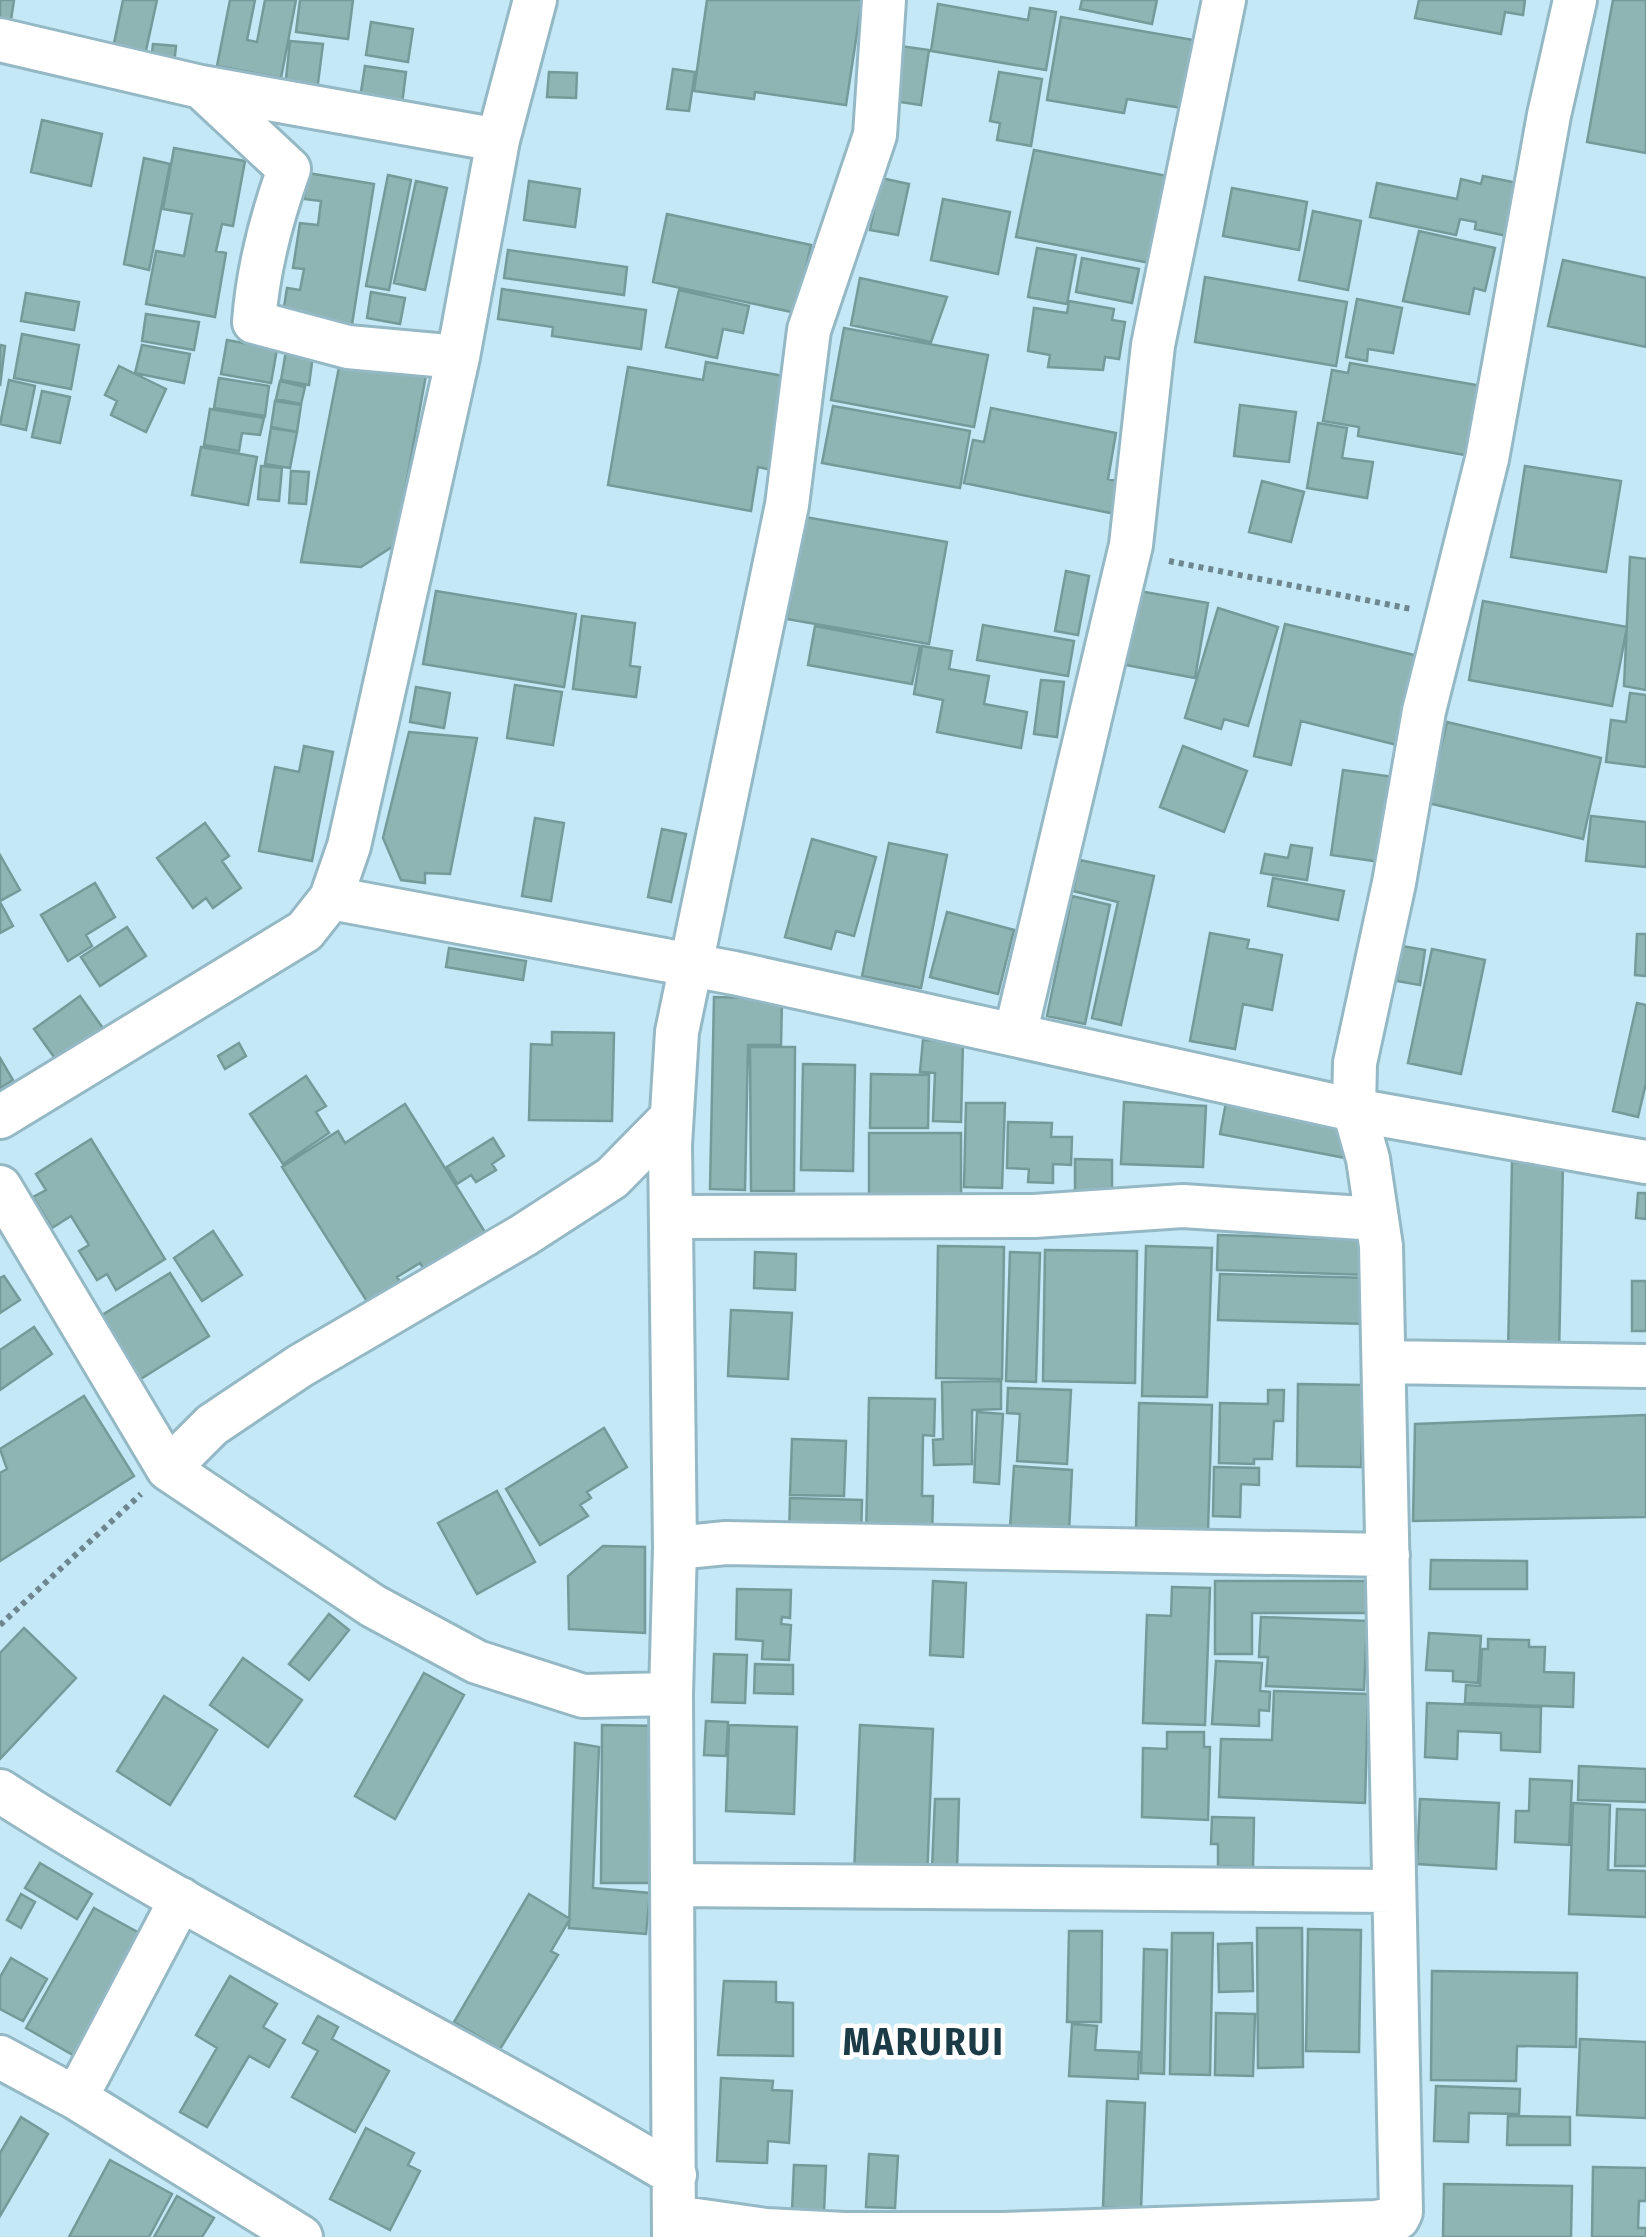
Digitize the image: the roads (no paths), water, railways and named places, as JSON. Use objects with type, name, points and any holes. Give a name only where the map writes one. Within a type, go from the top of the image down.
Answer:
[{"type":"street","points":[[0,1117],[306,931],[331,898],[349,846],[458,358],[498,140],[536,0]]},
{"type":"street","points":[[675,2210],[671,1118],[677,1032],[694,966],[787,505],[809,330],[876,135],[884,0]]},
{"type":"street","points":[[1015,1035],[1131,544],[1153,346],[1224,0]]},
{"type":"street","points":[[0,1791],[181,1899],[518,2084],[675,2210],[766,2230],[845,2234],[1000,2234],[1398,2218],[1402,2197],[1385,1362],[1376,1219],[1368,1159],[1354,1110],[1355,1062],[1446,616],[1487,459],[1549,115],[1575,0]]},
{"type":"street","points":[[0,40],[201,87],[498,140]]},
{"type":"street","points":[[201,87],[289,169],[264,237],[265,264],[254,322],[348,347],[458,358]]},
{"type":"street","points":[[331,898],[694,966],[1354,1110],[1646,1162]]},
{"type":"street","points":[[168,1469],[212,1426],[300,1366],[524,1235],[612,1178],[671,1118]]},
{"type":"street","points":[[0,1187],[168,1469],[373,1606],[477,1662],[582,1696],[671,1694]]},
{"type":"street","points":[[672,1217],[1034,1216],[1183,1206],[1376,1219]]},
{"type":"street","points":[[1385,1362],[1646,1366]]},
{"type":"street","points":[[675,1548],[726,1543],[1388,1555]]},
{"type":"street","points":[[673,1885],[1394,1892]]},
{"type":"street","points":[[76,2098],[181,1899]]},
{"type":"street","points":[[0,2057],[76,2098],[287,2234]]},
{"type":"district","name":"MARURUI","points":[[924,2042]]}]
